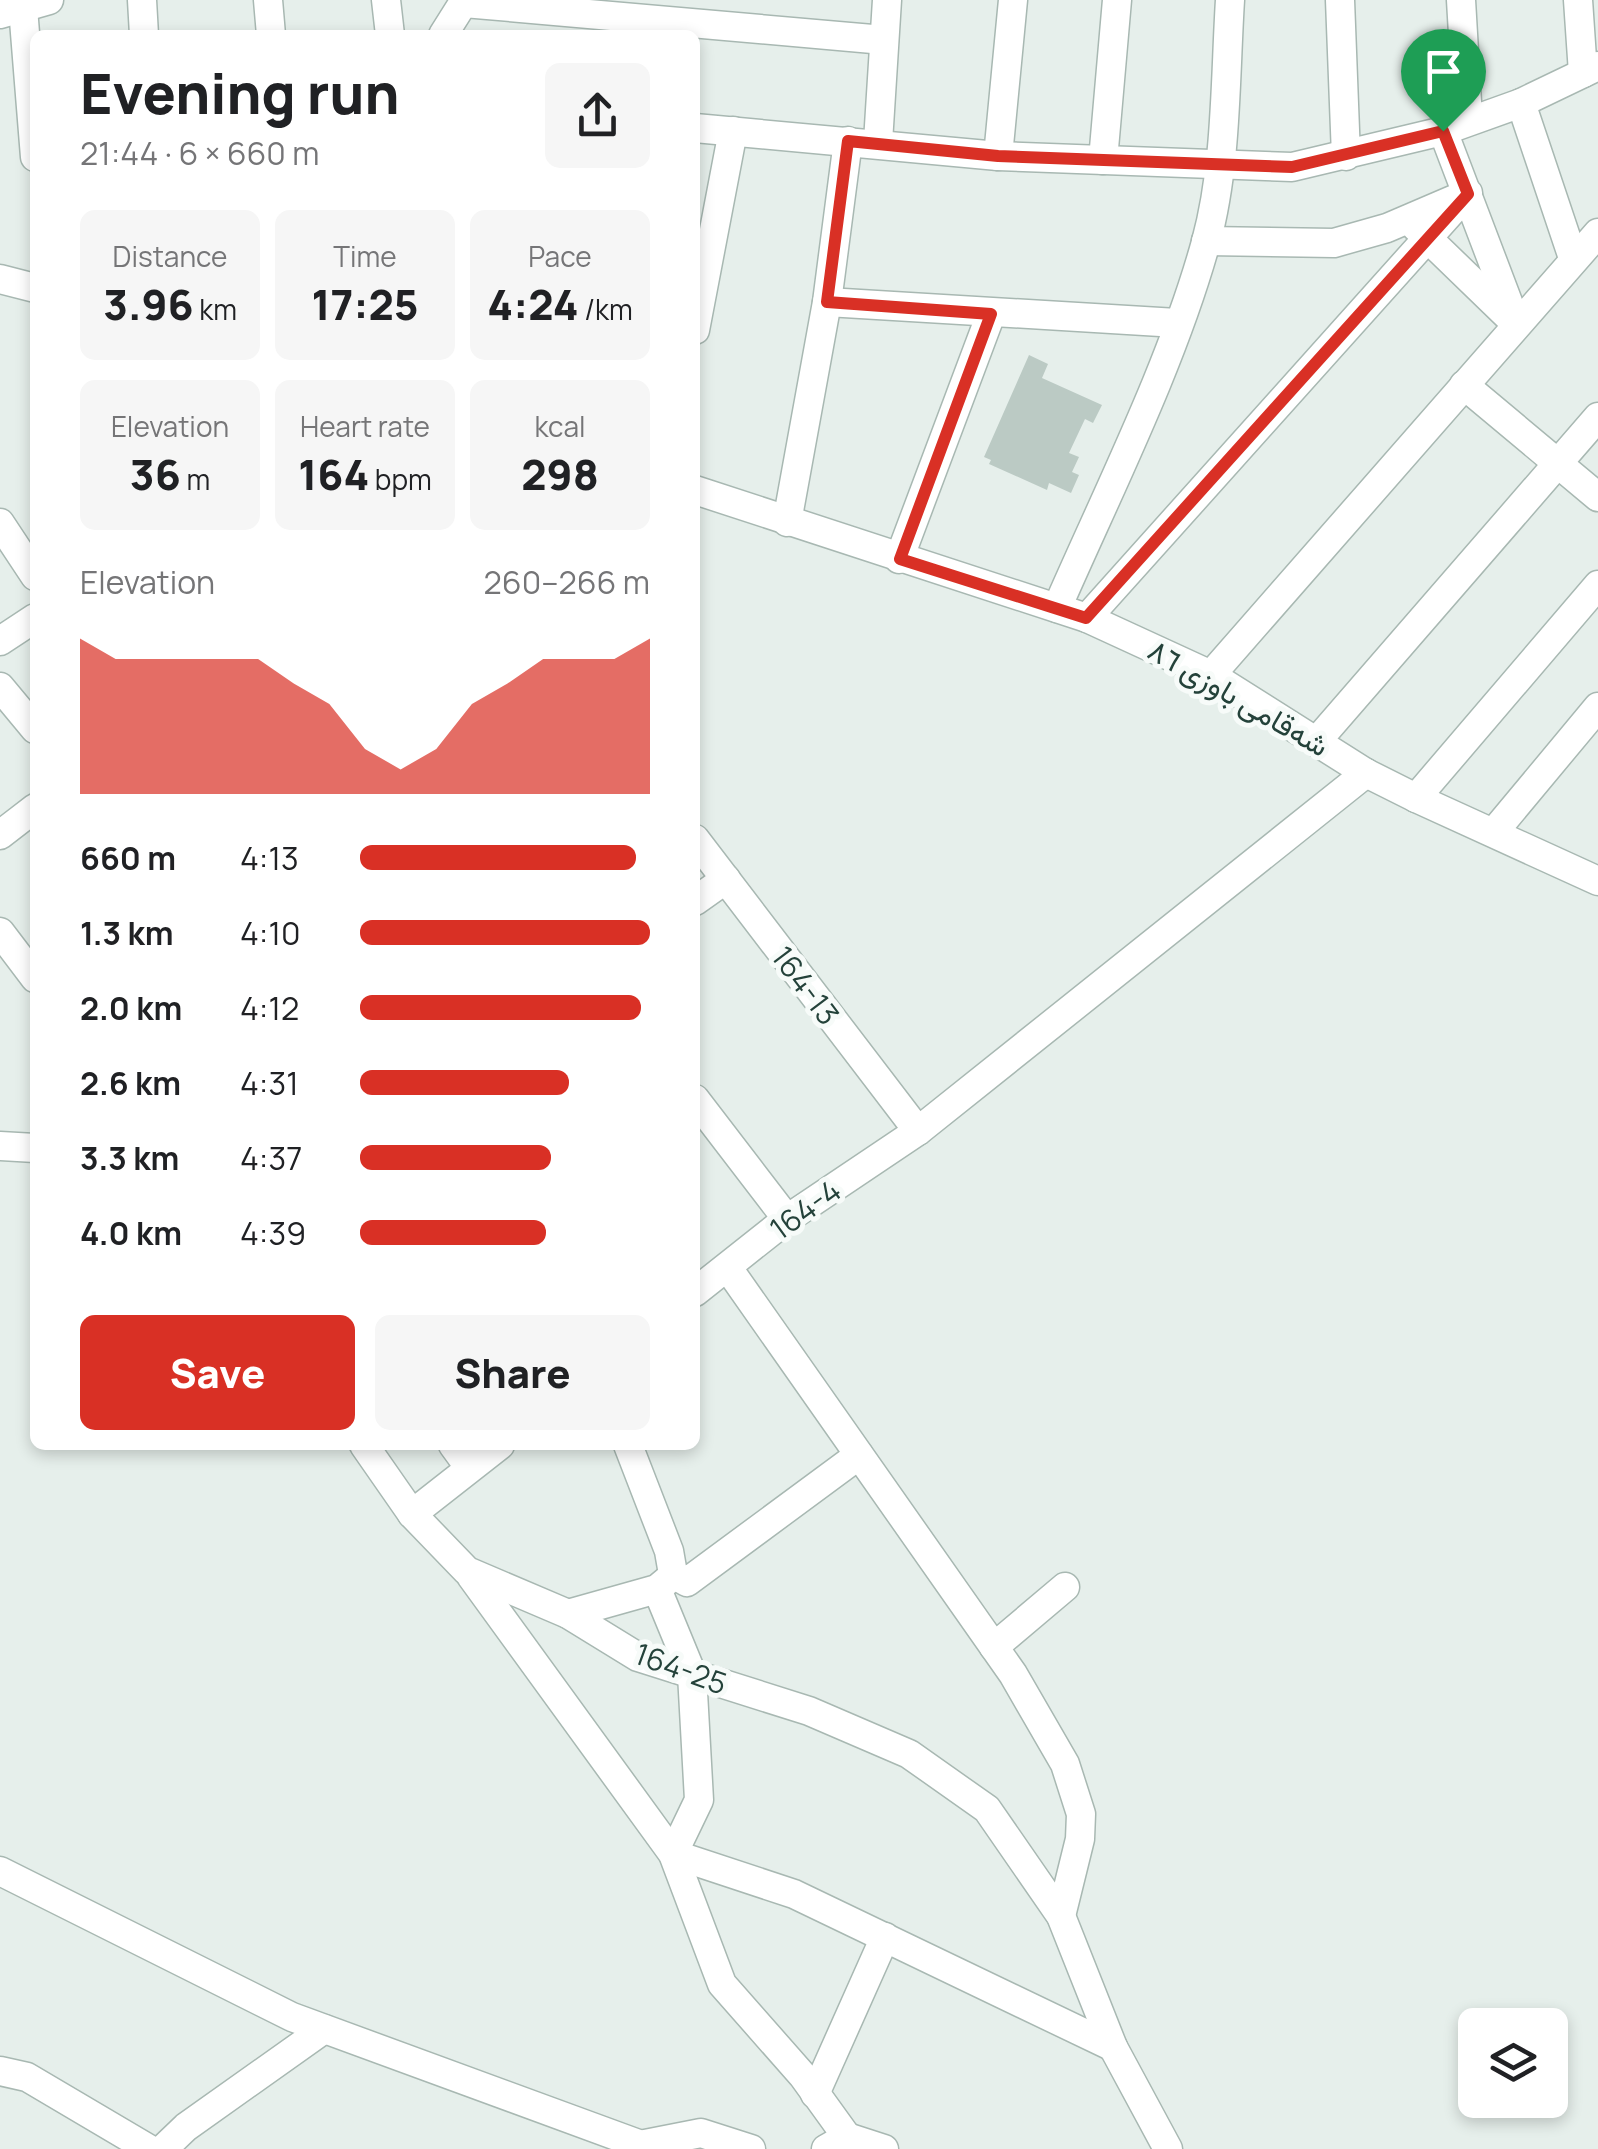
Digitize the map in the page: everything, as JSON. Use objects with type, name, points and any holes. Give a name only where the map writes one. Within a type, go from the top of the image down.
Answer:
[{"type":"street","points":[[142,0],[144,30]]},
{"type":"street","points":[[268,0],[271,30]]},
{"type":"street","points":[[386,0],[389,30]]},
{"type":"street","points":[[878,142],[887,0]]},
{"type":"street","points":[[998,156],[1013,0]]},
{"type":"street","points":[[1103,160],[1117,0]]},
{"type":"street","points":[[1056,608],[1145,408],[1206,241],[1219,164],[1230,0]]},
{"type":"street","points":[[1340,0],[1346,156]]},
{"type":"street","points":[[1461,0],[1456,125],[1468,194],[1516,323]]},
{"type":"street","points":[[700,128],[998,156],[1292,167],[1456,125],[1521,103],[1591,70],[1578,0]]},
{"type":"street","points":[[446,30],[464,2],[884,40]]},
{"type":"street","points":[[24,7],[30,88]]},
{"type":"street","points":[[1521,103],[1573,258]]},
{"type":"street","points":[[700,304],[734,131]]},
{"type":"street","points":[[787,522],[827,302],[848,141]]},
{"type":"street","points":[[1086,618],[1417,229],[1468,194]]},
{"type":"street","points":[[1206,241],[1334,243],[1417,229]]},
{"type":"street","points":[[1417,229],[1516,323]]},
{"type":"street","points":[[1211,675],[1598,234]]},
{"type":"street","points":[[0,279],[30,288]]},
{"type":"street","points":[[0,292],[30,289]]},
{"type":"street","points":[[827,302],[1177,322]]},
{"type":"street","points":[[900,559],[991,314]]},
{"type":"street","points":[[1464,385],[1598,497]]},
{"type":"street","points":[[1316,742],[1598,416]]},
{"type":"street","name":"شەقامی باوزی ٨٦","points":[[700,492],[1086,618],[1211,675],[1316,742],[1416,798],[1598,880]]},
{"type":"street","points":[[0,523],[30,568]]},
{"type":"street","points":[[1416,798],[1598,586]]},
{"type":"street","points":[[0,642],[30,621]]},
{"type":"street","points":[[0,687],[30,724]]},
{"type":"street","points":[[1494,832],[1598,707]]},
{"type":"street","name":"164-4","points":[[700,1288],[786,1219],[918,1131],[1366,772]]},
{"type":"street","points":[[0,835],[30,812]]},
{"type":"street","name":"164-13","points":[[700,845],[918,1131]]},
{"type":"street","points":[[700,897],[726,879]]},
{"type":"street","points":[[0,932],[30,971]]},
{"type":"street","points":[[704,1130],[786,1219]]},
{"type":"street","points":[[0,1146],[30,1148]]},
{"type":"street","points":[[728,1268],[1040,1718],[1075,1791],[1081,1814],[1080,1838],[1061,1916],[1113,2048],[1168,2149]]},
{"type":"street","name":"164-25","points":[[367,1450],[412,1514],[467,1571],[568,1614],[638,1657],[809,1711],[908,1754],[987,1809],[1061,1916]]},
{"type":"street","points":[[630,1450],[669,1550],[665,1582],[692,1674],[699,1800],[673,1854]]},
{"type":"street","points":[[568,1614],[665,1582],[687,1582],[860,1455]]},
{"type":"street","points":[[412,1514],[461,1456]]},
{"type":"street","points":[[467,1571],[673,1854],[722,1984],[815,2094],[841,2145],[884,2149]]},
{"type":"street","points":[[994,1647],[1065,1587]]},
{"type":"street","points":[[673,1854],[794,1894],[1113,2048]]},
{"type":"street","points":[[0,1871],[292,2018],[649,2146],[701,2133],[752,2149]]},
{"type":"street","points":[[815,2094],[886,1937]]},
{"type":"street","points":[[163,2149],[186,2127],[324,2029]]},
{"type":"street","points":[[0,2071],[27,2076],[150,2149]]},
{"type":"building","points":[[1029,355],[1048,364],[1042,378],[1102,405],[1093,423],[1085,419],[1069,453],[1079,457],[1072,472],[1079,475],[1071,493],[1049,483],[1047,490],[989,464],[991,460],[984,457]]},
{"type":"route","points":[[1443,131],[1468,194],[1086,618],[900,559],[991,314],[827,302],[848,141],[998,156],[1292,167],[1443,131]]}]
